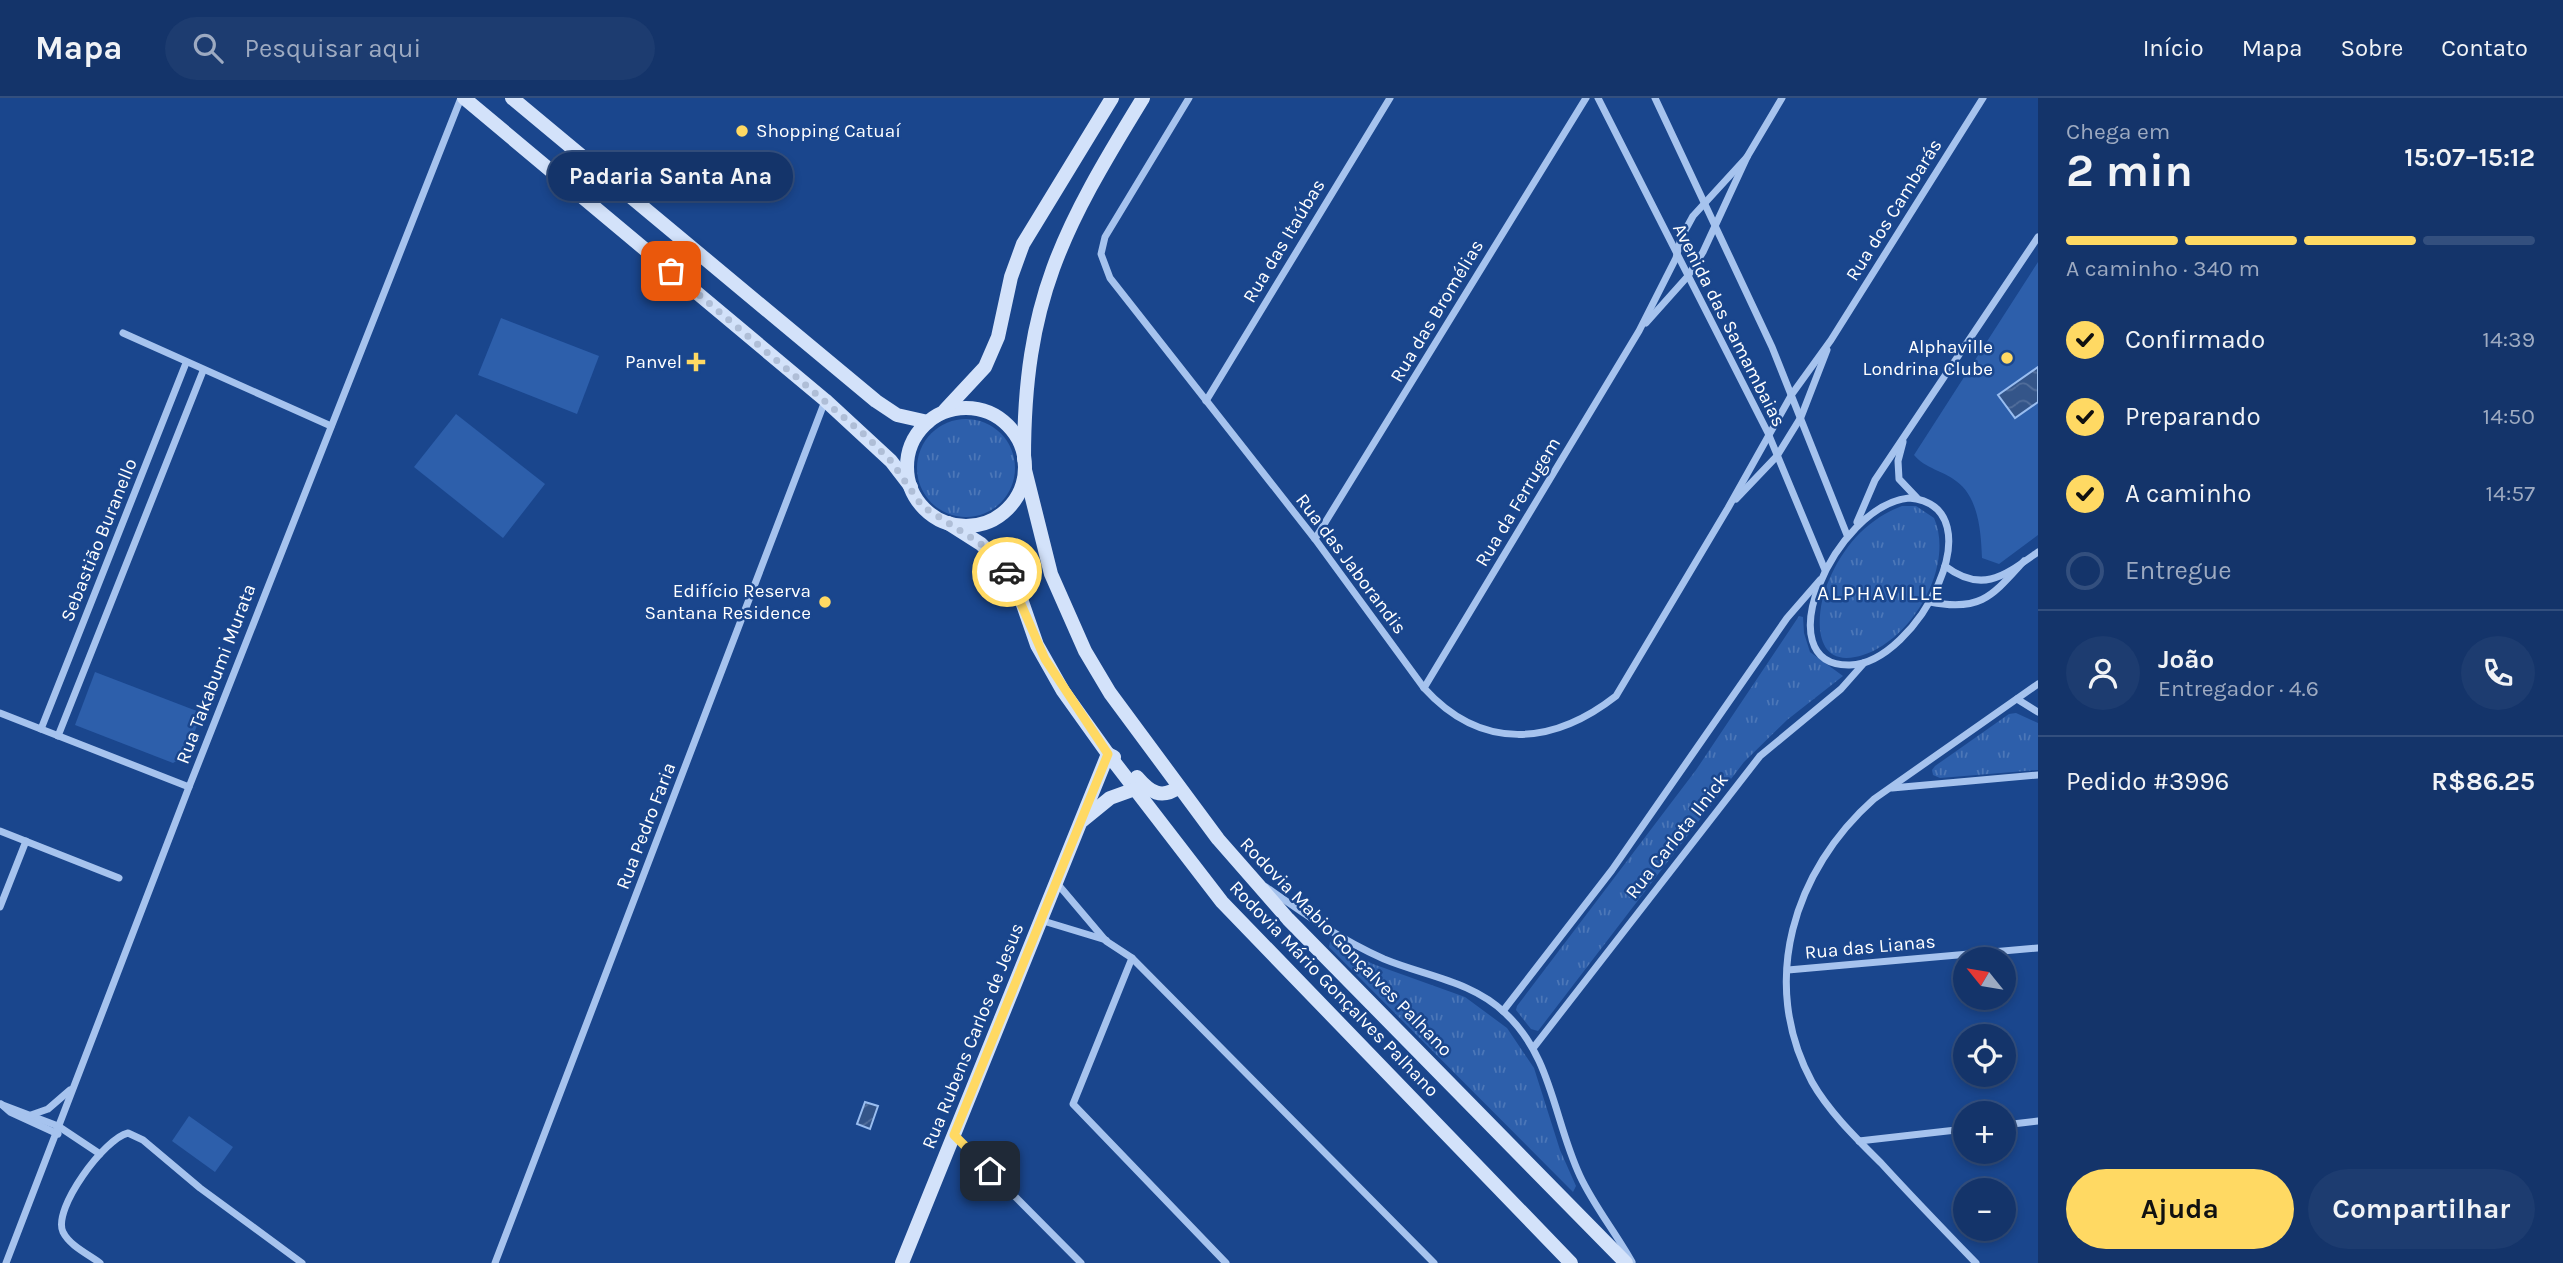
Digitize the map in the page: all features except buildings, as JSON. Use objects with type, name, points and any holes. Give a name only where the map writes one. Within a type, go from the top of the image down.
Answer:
[{"type":"main road","points":[[463,98],[825,400],[891,461],[922,506],[948,523],[980,524],[999,515],[1020,491],[1025,465],[1028,361],[1048,276],[1083,198],[1143,98]]},
{"type":"main road","points":[[512,98],[876,401],[897,415],[929,422]]},
{"type":"main road","points":[[911,487],[909,454],[918,434],[965,392],[985,367],[998,337],[1011,277],[1023,244],[1112,98]]},
{"type":"main road","points":[[943,412],[976,408],[997,416],[1012,430],[1025,465]]},
{"type":"main road","name":"Rodovia Mabio Gonçalves Palhano","points":[[1025,465],[1044,550],[1069,620],[1110,693],[1179,787],[1243,870],[1626,1263]]},
{"type":"main road","name":"Rodovia Mário Gonçalves Palhano","points":[[948,523],[981,544],[1004,567],[1017,589],[1045,659],[1108,754],[1222,902],[1258,943],[1571,1263]]},
{"type":"main road","points":[[1108,754],[1124,763],[1149,792],[1170,793],[1179,787]]},
{"type":"main road","name":"Rua Rubens Carlos de Jesus","points":[[902,1263],[1108,754]]},
{"type":"main road","name":"Rua Rubens Carlos de Jesus","points":[[1080,823],[1111,798],[1135,789]]},
{"type":"street","name":"Rua Takabumi Murata","points":[[6,1263],[189,787],[463,98]]},
{"type":"street","name":"Rua das Jaborandis","points":[[1189,98],[1105,237],[1101,254],[1105,267],[1315,540],[1424,688],[1444,710],[1480,729],[1508,736],[1542,733],[1568,725],[1596,711],[1616,696],[1630,675]]},
{"type":"street","name":"Rua das Itaúbas","points":[[1206,401],[1390,98]]},
{"type":"street","name":"Rua das Bromélias","points":[[1315,540],[1586,98]]},
{"type":"street","name":"Avenida das Samambaias","points":[[1598,98],[1676,258],[1688,276],[1768,433],[1825,570]]},
{"type":"street","name":"Avenida das Samambaias","points":[[1655,98],[1791,394],[1822,479],[1847,536]]},
{"type":"street","name":"Rua da Ferrugem","points":[[1639,331],[1688,276],[1703,252],[1746,157],[1782,98]]},
{"type":"street","name":"Rua dos Cambarás","points":[[1630,675],[1791,394],[1831,340],[1983,98]]},
{"type":"street","name":"Rua da Ferrugem","points":[[1424,688],[1639,331],[1676,258],[1681,238],[1705,203],[1746,157]]},
{"type":"street","points":[[1855,527],[1875,480],[2038,237]]},
{"type":"street","points":[[123,332],[203,371],[331,426]]},
{"type":"street","name":"Rua dos Cambarás","points":[[1728,508],[1777,456],[1801,417],[1831,340]]},
{"type":"street","name":"Sebastião Buranello","points":[[41,729],[186,363]]},
{"type":"street","name":"Sebastião Buranello","points":[[58,736],[203,371]]},
{"type":"street","name":"Rua Pedro Faria","points":[[495,1263],[825,400]]},
{"type":"street","points":[[1906,436],[1897,470],[1903,486],[1934,507],[1945,522],[1948,542],[1945,566],[1930,602],[1953,607],[1983,601],[2024,561]]},
{"type":"street","points":[[1864,663],[1837,664],[1816,647],[1811,612],[1820,580],[1855,527],[1884,505],[1900,499],[1918,498]]},
{"type":"street","points":[[114,547],[131,554]]},
{"type":"street","points":[[1945,566],[1965,579],[1980,582],[2038,552]]},
{"type":"street","points":[[1503,1011],[1612,870],[1787,618],[1820,580]]},
{"type":"street","name":"Rua Carlota Ilnick","points":[[1534,1047],[1760,756],[1841,689],[1864,663],[1881,655],[1915,624],[1930,602]]},
{"type":"street","points":[[1976,1263],[1859,1141],[1821,1095],[1806,1068],[1792,1023],[1788,970],[1796,915],[1806,885],[1822,856],[1851,820],[1891,788],[2038,684]]},
{"type":"street","points":[[2017,699],[2038,712]]},
{"type":"street","points":[[0,712],[189,787]]},
{"type":"street","points":[[1891,788],[2038,775]]},
{"type":"street","points":[[0,831],[119,878]]},
{"type":"street","points":[[0,908],[26,841]]},
{"type":"street","points":[[1243,870],[1342,938],[1386,960],[1454,982],[1503,1011],[1534,1047],[1580,1177],[1632,1263]]},
{"type":"street","points":[[1056,882],[1106,941]]},
{"type":"street","points":[[1040,920],[1106,941],[1132,958],[1434,1263]]},
{"type":"street","name":"Rua das Lianas","points":[[1788,970],[2038,948]]},
{"type":"street","points":[[1132,958],[1073,1104],[1226,1263]]},
{"type":"street","points":[[30,1115],[48,1109],[74,1087]]},
{"type":"street","points":[[0,1104],[30,1115],[100,1154]]},
{"type":"street","points":[[0,1104],[10,1112],[57,1130]]},
{"type":"street","points":[[2016,1124],[2038,1121]]},
{"type":"street","points":[[1859,1141],[1953,1130]]},
{"type":"street","points":[[100,1263],[70,1241],[62,1230],[60,1221],[67,1201],[100,1154],[121,1135],[136,1135],[200,1188],[302,1263]]},
{"type":"street","points":[[954,1135],[1081,1263]]},
{"type":"green space","name":"Alphaville Londrina Clube","points":[[2038,262],[2038,535],[1999,564],[1982,558],[1977,516],[1964,488],[1914,455]]},
{"type":"green space","points":[[501,318],[599,356],[577,414],[478,375]]},
{"type":"green space","points":[[456,414],[545,484],[503,538],[414,467]]},
{"type":"green space","points":[[956,419],[976,419],[1001,433],[1012,449],[1015,468],[1012,487],[1001,503],[976,517],[956,517],[939,509],[925,495],[917,478],[917,458],[925,441],[939,427]]},
{"type":"green space","points":[[1902,506],[1916,506],[1934,518],[1939,538],[1933,581],[1909,622],[1893,638],[1875,650],[1855,657],[1840,657],[1830,652],[1823,643],[1820,631],[1822,604],[1829,580],[1841,556],[1867,526]]},
{"type":"green space","points":[[1799,616],[1803,617],[1804,633],[1810,652],[1843,676],[1787,720],[1744,762],[1538,1031],[1531,1029],[1516,1010],[1517,1006],[1696,770]]},
{"type":"green space","points":[[95,672],[202,713],[185,756],[173,763],[75,725]]},
{"type":"green space","points":[[2016,713],[2038,723],[2038,770],[1940,778],[1933,775],[1935,766],[2009,714]]},
{"type":"green space","points":[[1330,942],[1373,964],[1465,997],[1507,1028],[1534,1068],[1560,1150],[1576,1186],[1573,1192],[1329,947]]},
{"type":"green space","points":[[189,1116],[233,1147],[215,1172],[172,1141]]},
{"type":"water","points":[[2038,367],[2038,402],[2015,418],[1998,395]]},
{"type":"water","points":[[865,1102],[878,1106],[870,1129],[857,1124]]},
{"type":"way so far","points":[[671,271],[867,437],[891,461],[922,506],[938,519],[981,544],[1007,572]]},
{"type":"place","name":"Shopping Catuaí","points":[[742,131]]},
{"type":"place","name":"Padaria Santa Ana","points":[[671,271]]},
{"type":"place","name":"Alphaville Londrina Clube","points":[[2007,358]]},
{"type":"place","name":"Panvel","points":[[696,362]]},
{"type":"place","name":"Edifício Reserva Santana Residence","points":[[825,602]]},
{"type":"district","name":"ALPHAVILLE","points":[[1881,593]]},
{"type":"route","points":[[990,1171],[954,1135],[1108,754],[1063,691],[1037,645],[1020,596],[1007,572]]}]
